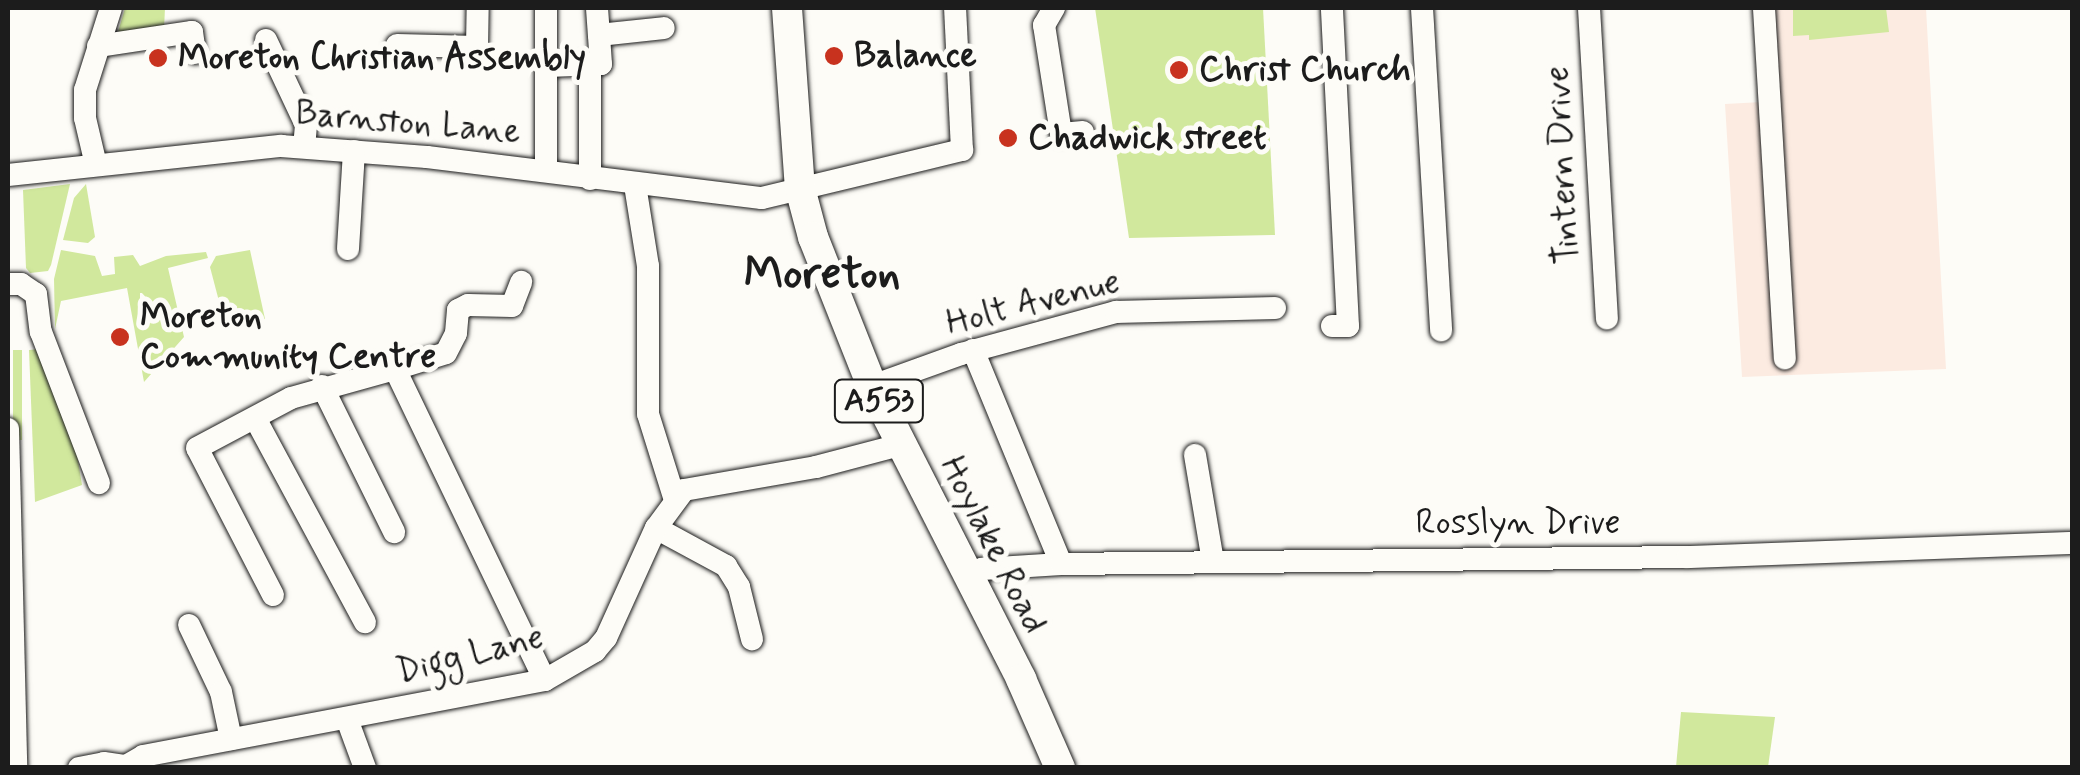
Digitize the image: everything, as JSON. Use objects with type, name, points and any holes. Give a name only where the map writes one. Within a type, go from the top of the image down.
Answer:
[{"type":"main road","name":"Hoylake Road","points":[[787,8],[800,188],[826,274],[872,386],[966,577],[1022,680],[1060,768]]},
{"type":"street","points":[[96,165],[84,118],[86,90],[111,8]]},
{"type":"street","points":[[397,45],[477,47],[478,8]]},
{"type":"street","points":[[547,66],[601,64],[597,8]]},
{"type":"street","points":[[800,188],[962,150],[955,8]]},
{"type":"street","points":[[1054,8],[1044,25],[1062,134],[1083,132]]},
{"type":"street","points":[[1332,8],[1348,326],[1332,326]]},
{"type":"street","points":[[1422,8],[1441,330]]},
{"type":"street","name":"Tintern Drive","points":[[1589,8],[1607,318]]},
{"type":"street","points":[[1764,8],[1786,358]]},
{"type":"street","points":[[546,15],[546,171]]},
{"type":"street","points":[[599,35],[664,28]]},
{"type":"street","points":[[98,46],[192,32],[195,54]]},
{"type":"street","points":[[266,40],[306,125],[304,147]]},
{"type":"street","points":[[590,64],[590,179]]},
{"type":"street","name":"Barnston Lane","points":[[8,174],[304,147],[762,198],[800,188]]},
{"type":"street","points":[[348,249],[354,151]]},
{"type":"street","points":[[635,185],[648,266],[648,414],[675,500]]},
{"type":"street","points":[[273,595],[197,448],[322,386],[446,352],[456,333],[458,310],[468,305],[512,306],[522,282]]},
{"type":"street","points":[[8,284],[21,284],[36,294],[40,332],[100,483]]},
{"type":"street","name":"Holt Avenue","points":[[872,386],[973,350],[1116,312],[1275,308]]},
{"type":"street","points":[[973,350],[1061,564]]},
{"type":"street","points":[[395,369],[545,680]]},
{"type":"street","points":[[322,386],[394,532]]},
{"type":"street","points":[[255,418],[365,622]]},
{"type":"street","points":[[8,429],[16,768]]},
{"type":"street","points":[[675,500],[684,490],[801,470],[900,445]]},
{"type":"street","points":[[1195,455],[1213,561]]},
{"type":"street","name":"Digg Lane","points":[[79,768],[104,763],[126,767],[143,756],[545,680],[595,650],[606,638],[656,528],[675,500]]},
{"type":"street","points":[[656,528],[726,566],[739,587],[752,639]]},
{"type":"street","name":"Rosslyn Drive","points":[[966,577],[982,569],[1061,564],[1762,556],[2072,543]]},
{"type":"street","points":[[189,625],[221,692],[231,739]]},
{"type":"street","points":[[347,719],[365,768]]},
{"type":"shaded area","points":[[1760,8],[1926,8],[1946,369],[1742,377],[1725,104],[1762,102]]},
{"type":"green space","points":[[125,8],[165,8],[164,29],[122,37],[118,32]]},
{"type":"green space","points":[[1095,8],[1263,8],[1275,235],[1129,238]]},
{"type":"green space","points":[[1793,8],[1886,8],[1889,32],[1809,40],[1809,35],[1793,36]]},
{"type":"green space","points":[[70,184],[51,265],[48,271],[30,273],[26,268],[23,190]]},
{"type":"green space","points":[[86,184],[95,237],[88,243],[63,240],[74,198]]},
{"type":"green space","points":[[61,250],[95,256],[102,276],[115,274],[114,257],[133,255],[140,266],[166,256],[206,252],[208,258],[168,268],[184,337],[144,382],[127,288],[61,301],[55,329],[54,279]]},
{"type":"green space","points":[[250,250],[265,319],[226,328],[210,267],[216,256]]},
{"type":"green space","points":[[40,349],[74,436],[82,485],[35,502],[29,350]]},
{"type":"green space","points":[[13,350],[22,350],[22,440],[13,440]]},
{"type":"green space","points":[[1681,712],[1775,717],[1768,767],[1676,767]]},
{"type":"place","name":"Balance","points":[[834,56]]},
{"type":"place","name":"Moreton Christian Assembly","points":[[158,58]]},
{"type":"place","name":"Christ Church","points":[[1179,70]]},
{"type":"place","name":"Chadwick street","points":[[1008,138]]},
{"type":"place","name":"Moreton Community Centre","points":[[120,337]]},
{"type":"district","name":"Moreton","points":[[822,275]]}]
